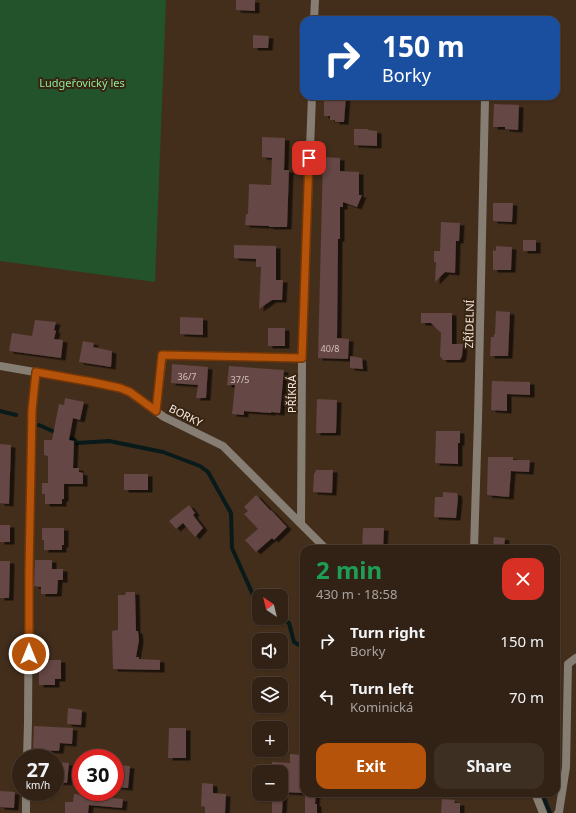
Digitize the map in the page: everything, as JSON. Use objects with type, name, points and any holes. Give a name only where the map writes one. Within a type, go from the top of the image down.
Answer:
[{"type":"street","points":[[314,16],[315,0]]},
{"type":"street","name":"PŘÍKRÁ","points":[[301,524],[302,358],[312,100]]},
{"type":"street","name":"ZŘÍDELNÍ","points":[[474,545],[478,441],[485,100]]},
{"type":"street","points":[[156,411],[162,355],[302,358]]},
{"type":"street","name":"BORKY","points":[[0,366],[92,382],[120,388],[130,392],[164,417],[223,446],[322,545]]},
{"type":"street","points":[[27,749],[32,410],[36,372]]},
{"type":"street","points":[[558,813],[566,767],[568,664],[576,658]]},
{"type":"street","points":[[537,797],[543,813]]},
{"type":"street","points":[[26,801],[26,813]]},
{"type":"green space","name":"Ludgeřovický les","points":[[0,0],[166,0],[155,282],[0,261]]},
{"type":"building","points":[[236,0],[255,0],[255,11],[236,10]]},
{"type":"building","points":[[253,35],[269,36],[268,48],[253,48]]},
{"type":"building","points":[[324,100],[346,100],[344,122],[335,122],[335,120],[330,120],[330,116],[324,116]]},
{"type":"building","points":[[494,104],[519,105],[518,130],[505,129],[505,127],[493,127]]},
{"type":"building","points":[[354,129],[368,129],[377,131],[377,146],[354,145]]},
{"type":"building","points":[[262,137],[285,138],[284,170],[289,170],[287,227],[245,225],[246,214],[248,214],[249,184],[271,185],[272,158],[262,157]]},
{"type":"building","points":[[323,157],[340,158],[340,171],[359,172],[359,195],[362,195],[357,207],[343,202],[343,207],[340,207],[340,239],[338,239],[337,338],[349,339],[348,359],[318,358]]},
{"type":"building","points":[[493,203],[513,203],[512,222],[493,221]]},
{"type":"building","points":[[441,222],[460,223],[459,241],[456,241],[455,273],[445,272],[435,282],[436,262],[434,262],[434,251],[440,251]]},
{"type":"building","points":[[523,240],[536,240],[536,251],[523,251]]},
{"type":"building","points":[[234,245],[276,246],[276,280],[283,280],[282,300],[272,300],[259,309],[261,267],[256,267],[256,259],[234,258]]},
{"type":"building","points":[[496,246],[512,247],[511,270],[493,270],[493,250],[496,251]]},
{"type":"building","points":[[496,311],[510,312],[508,356],[490,356],[491,337],[494,337],[495,334]]},
{"type":"building","points":[[421,313],[452,313],[452,344],[463,344],[462,356],[460,360],[443,360],[440,356],[441,333],[431,323],[421,323]]},
{"type":"building","points":[[180,317],[203,318],[203,335],[180,334]]},
{"type":"building","points":[[35,320],[56,322],[54,339],[63,340],[61,358],[9,351],[12,333],[32,336]]},
{"type":"building","points":[[268,328],[285,328],[285,346],[268,346]]},
{"type":"building","points":[[83,341],[94,343],[93,347],[112,351],[111,367],[79,362]]},
{"type":"building","points":[[350,356],[362,358],[363,369],[350,368]]},
{"type":"building","points":[[172,364],[208,367],[206,398],[196,398],[198,385],[171,383]]},
{"type":"building","points":[[229,366],[284,370],[280,413],[244,411],[244,415],[232,414],[235,385],[227,385]]},
{"type":"building","points":[[492,381],[530,382],[530,395],[507,394],[507,411],[491,410]]},
{"type":"building","points":[[65,398],[84,402],[80,420],[73,418],[69,440],[74,441],[73,468],[79,468],[79,472],[83,473],[83,484],[64,484],[64,499],[62,499],[62,504],[45,504],[45,494],[42,494],[42,483],[48,483],[48,456],[44,455],[44,440],[52,440],[59,404],[64,405]]},
{"type":"building","points":[[317,399],[337,400],[336,433],[316,433]]},
{"type":"building","points":[[436,431],[460,431],[460,443],[458,443],[458,464],[435,463]]},
{"type":"building","points":[[0,444],[11,445],[9,504],[0,503]]},
{"type":"building","points":[[488,457],[513,457],[513,460],[530,460],[529,472],[511,471],[509,497],[487,495]]},
{"type":"building","points":[[316,470],[333,470],[332,493],[313,492],[314,473]]},
{"type":"building","points":[[124,474],[148,474],[148,490],[124,490]]},
{"type":"building","points":[[443,492],[457,493],[456,518],[434,517],[435,497],[443,497]]},
{"type":"building","points":[[256,495],[287,527],[274,540],[272,538],[256,552],[245,540],[258,529],[244,514],[248,511],[244,507]]},
{"type":"building","points":[[189,505],[195,513],[193,515],[203,528],[195,537],[183,523],[176,529],[169,521]]},
{"type":"building","points":[[0,525],[10,525],[10,542],[0,542]]},
{"type":"building","points":[[42,528],[64,528],[64,545],[62,545],[62,550],[44,550]]},
{"type":"building","points":[[363,528],[384,528],[383,545],[362,545]]},
{"type":"building","points":[[494,537],[505,538],[504,545],[493,545]]},
{"type":"building","points":[[35,560],[52,560],[52,569],[63,569],[63,580],[58,580],[57,594],[41,594],[41,587],[34,586]]},
{"type":"building","points":[[0,561],[10,561],[9,598],[0,598]]},
{"type":"building","points":[[126,592],[135,592],[136,631],[138,631],[139,640],[136,657],[139,657],[139,659],[160,660],[160,670],[113,669],[112,631],[118,630],[118,595],[125,595]]},
{"type":"building","points":[[40,660],[61,660],[61,679],[55,679],[55,685],[39,685]]},
{"type":"building","points":[[68,708],[82,710],[81,725],[67,724]]},
{"type":"building","points":[[34,726],[73,728],[72,744],[60,743],[59,749],[33,749]]},
{"type":"building","points":[[169,728],[186,728],[186,758],[168,758]]},
{"type":"building","points":[[290,754],[300,755],[300,793],[288,792],[288,765],[272,765],[272,762],[290,763]]},
{"type":"building","points":[[64,763],[69,763],[67,783],[64,783]]},
{"type":"building","points":[[124,766],[130,766],[128,788],[124,788]]},
{"type":"building","points":[[202,783],[213,784],[213,793],[226,794],[225,813],[205,813],[205,807],[201,806]]},
{"type":"building","points":[[0,791],[12,792],[12,801],[14,801],[14,808],[0,807]]},
{"type":"building","points":[[305,797],[316,797],[315,804],[317,804],[317,813],[305,813]]},
{"type":"building","points":[[442,799],[455,800],[454,803],[460,803],[460,813],[441,813]]},
{"type":"building","points":[[123,801],[122,808],[89,805],[88,813],[65,813],[65,802]]},
{"type":"building","points":[[272,801],[283,801],[282,813],[272,813]]},
{"type":"waterway","points":[[0,411],[16,415]]},
{"type":"waterway","points":[[39,425],[57,433]]},
{"type":"waterway","points":[[65,437],[75,440],[77,443],[109,441],[163,452],[200,466],[208,472],[231,513],[232,548],[252,593]]},
{"type":"waterway","points":[[288,622],[294,642],[300,646]]},
{"type":"waterway","points":[[544,797],[550,813]]},
{"type":"route","points":[[29,654],[32,410],[36,372],[120,388],[130,392],[156,411],[162,355],[302,358],[309,158]]}]
